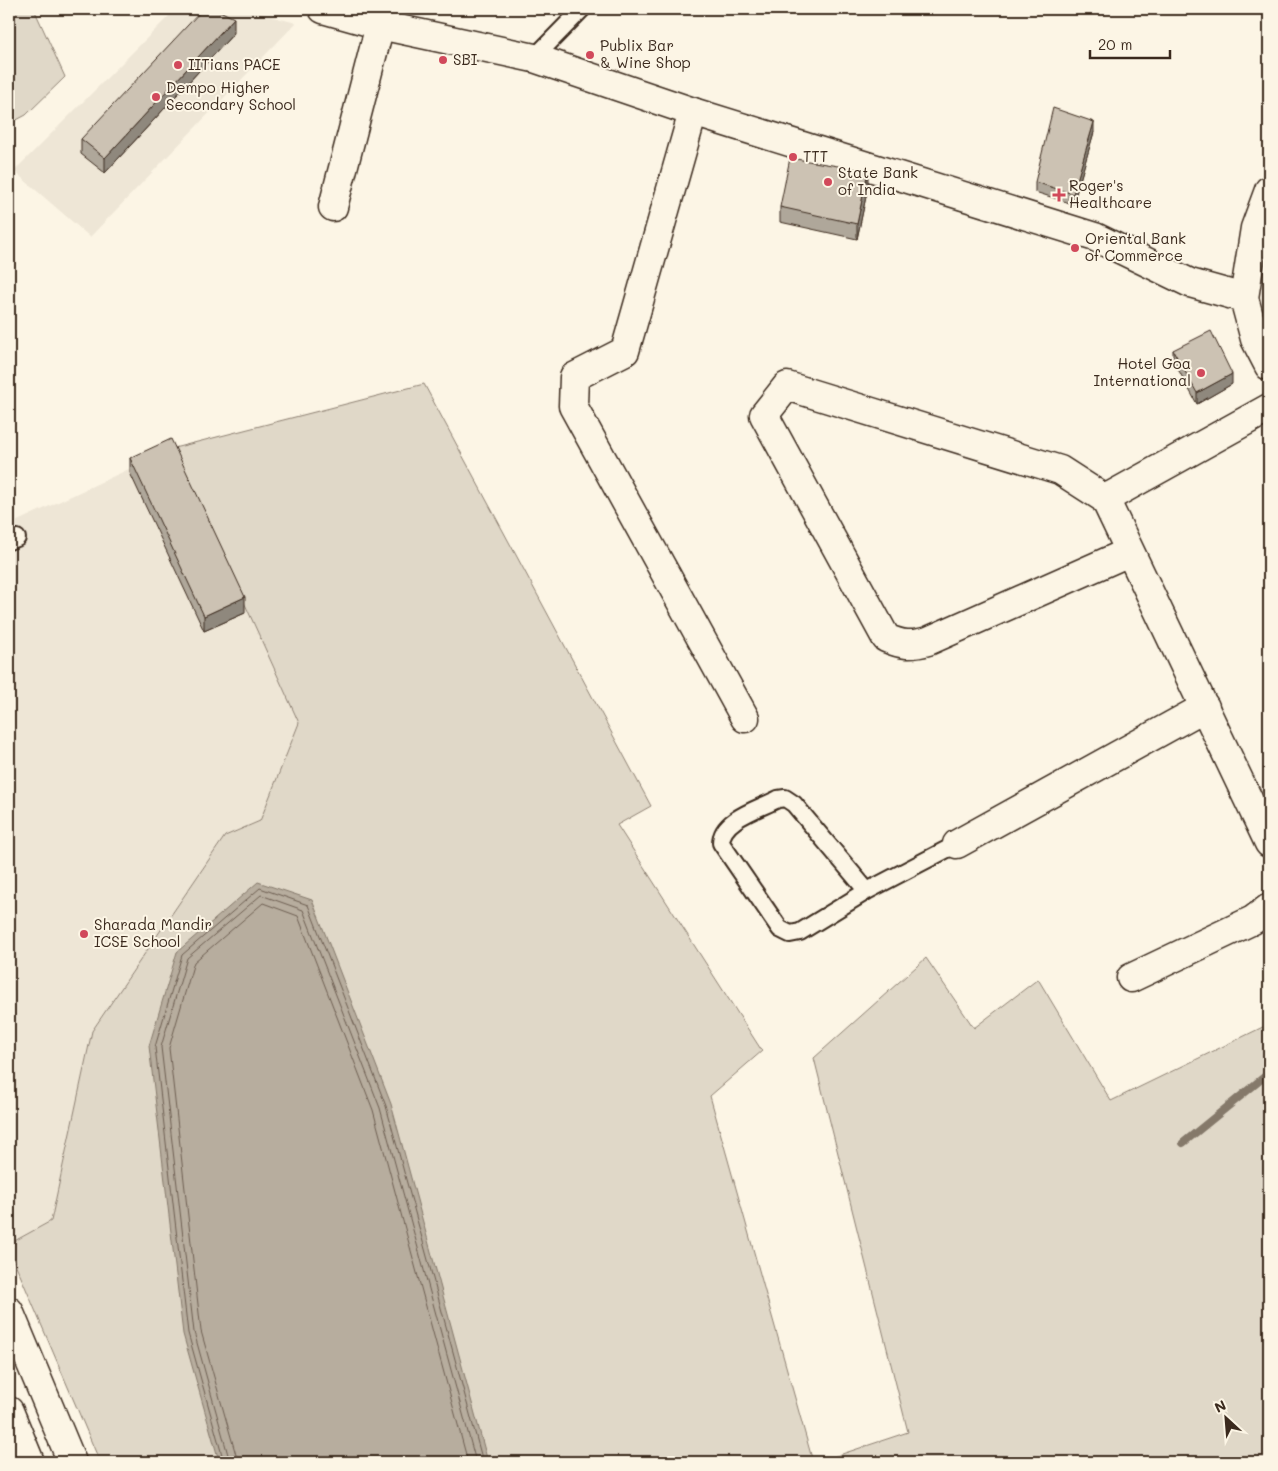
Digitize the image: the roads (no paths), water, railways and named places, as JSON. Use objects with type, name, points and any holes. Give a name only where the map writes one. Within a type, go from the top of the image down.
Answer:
[{"type":"street","points":[[323,9],[380,25],[534,58],[694,112],[1095,237],[1190,283],[1244,298]]},
{"type":"street","points":[[333,207],[380,25]]},
{"type":"street","points":[[694,112],[625,351],[574,377],[573,406],[745,718]]},
{"type":"street","points":[[1269,190],[1256,228],[1244,298],[1254,339],[1269,366]]},
{"type":"street","points":[[1128,552],[928,641],[911,646],[900,644],[886,638],[764,415],[787,386],[1060,470],[1105,500],[1128,552],[1205,707],[1269,843]]},
{"type":"street","points":[[1105,500],[1269,408]]},
{"type":"street","points":[[957,844],[1205,707]]},
{"type":"street","points":[[1131,978],[1253,920],[1269,908]]},
{"type":"street","points":[[9,1311],[72,1462]]},
{"type":"street","points":[[9,1411],[30,1462]]},
{"type":"lane","points":[[534,58],[582,9]]},
{"type":"lane","points":[[866,891],[794,804],[785,798],[778,799],[727,825],[721,834],[721,843],[780,929],[790,934],[800,932],[866,891],[957,844]]},
{"type":"water","points":[[258,882],[312,900],[391,1104],[488,1462],[219,1461],[183,1334],[149,1046],[177,952]]},
{"type":"waterway","points":[[1183,1143],[1269,1073]]},
{"type":"place","name":"Publix Bar & Wine Shop","points":[[590,55]]},
{"type":"place","name":"SBI","points":[[443,60]]},
{"type":"place","name":"IITians PACE","points":[[178,65]]},
{"type":"place","name":"Dempo Higher Secondary School","points":[[156,97]]},
{"type":"place","name":"TTT","points":[[793,157]]},
{"type":"place","name":"State Bank of India","points":[[828,182]]},
{"type":"place","name":"Roger's Healthcare","points":[[1059,195]]},
{"type":"place","name":"Oriental Bank of Commerce","points":[[1075,248]]},
{"type":"place","name":"Hotel Goa International","points":[[1201,373]]},
{"type":"place","name":"Sharada Mandir ICSE School","points":[[84,934]]}]
